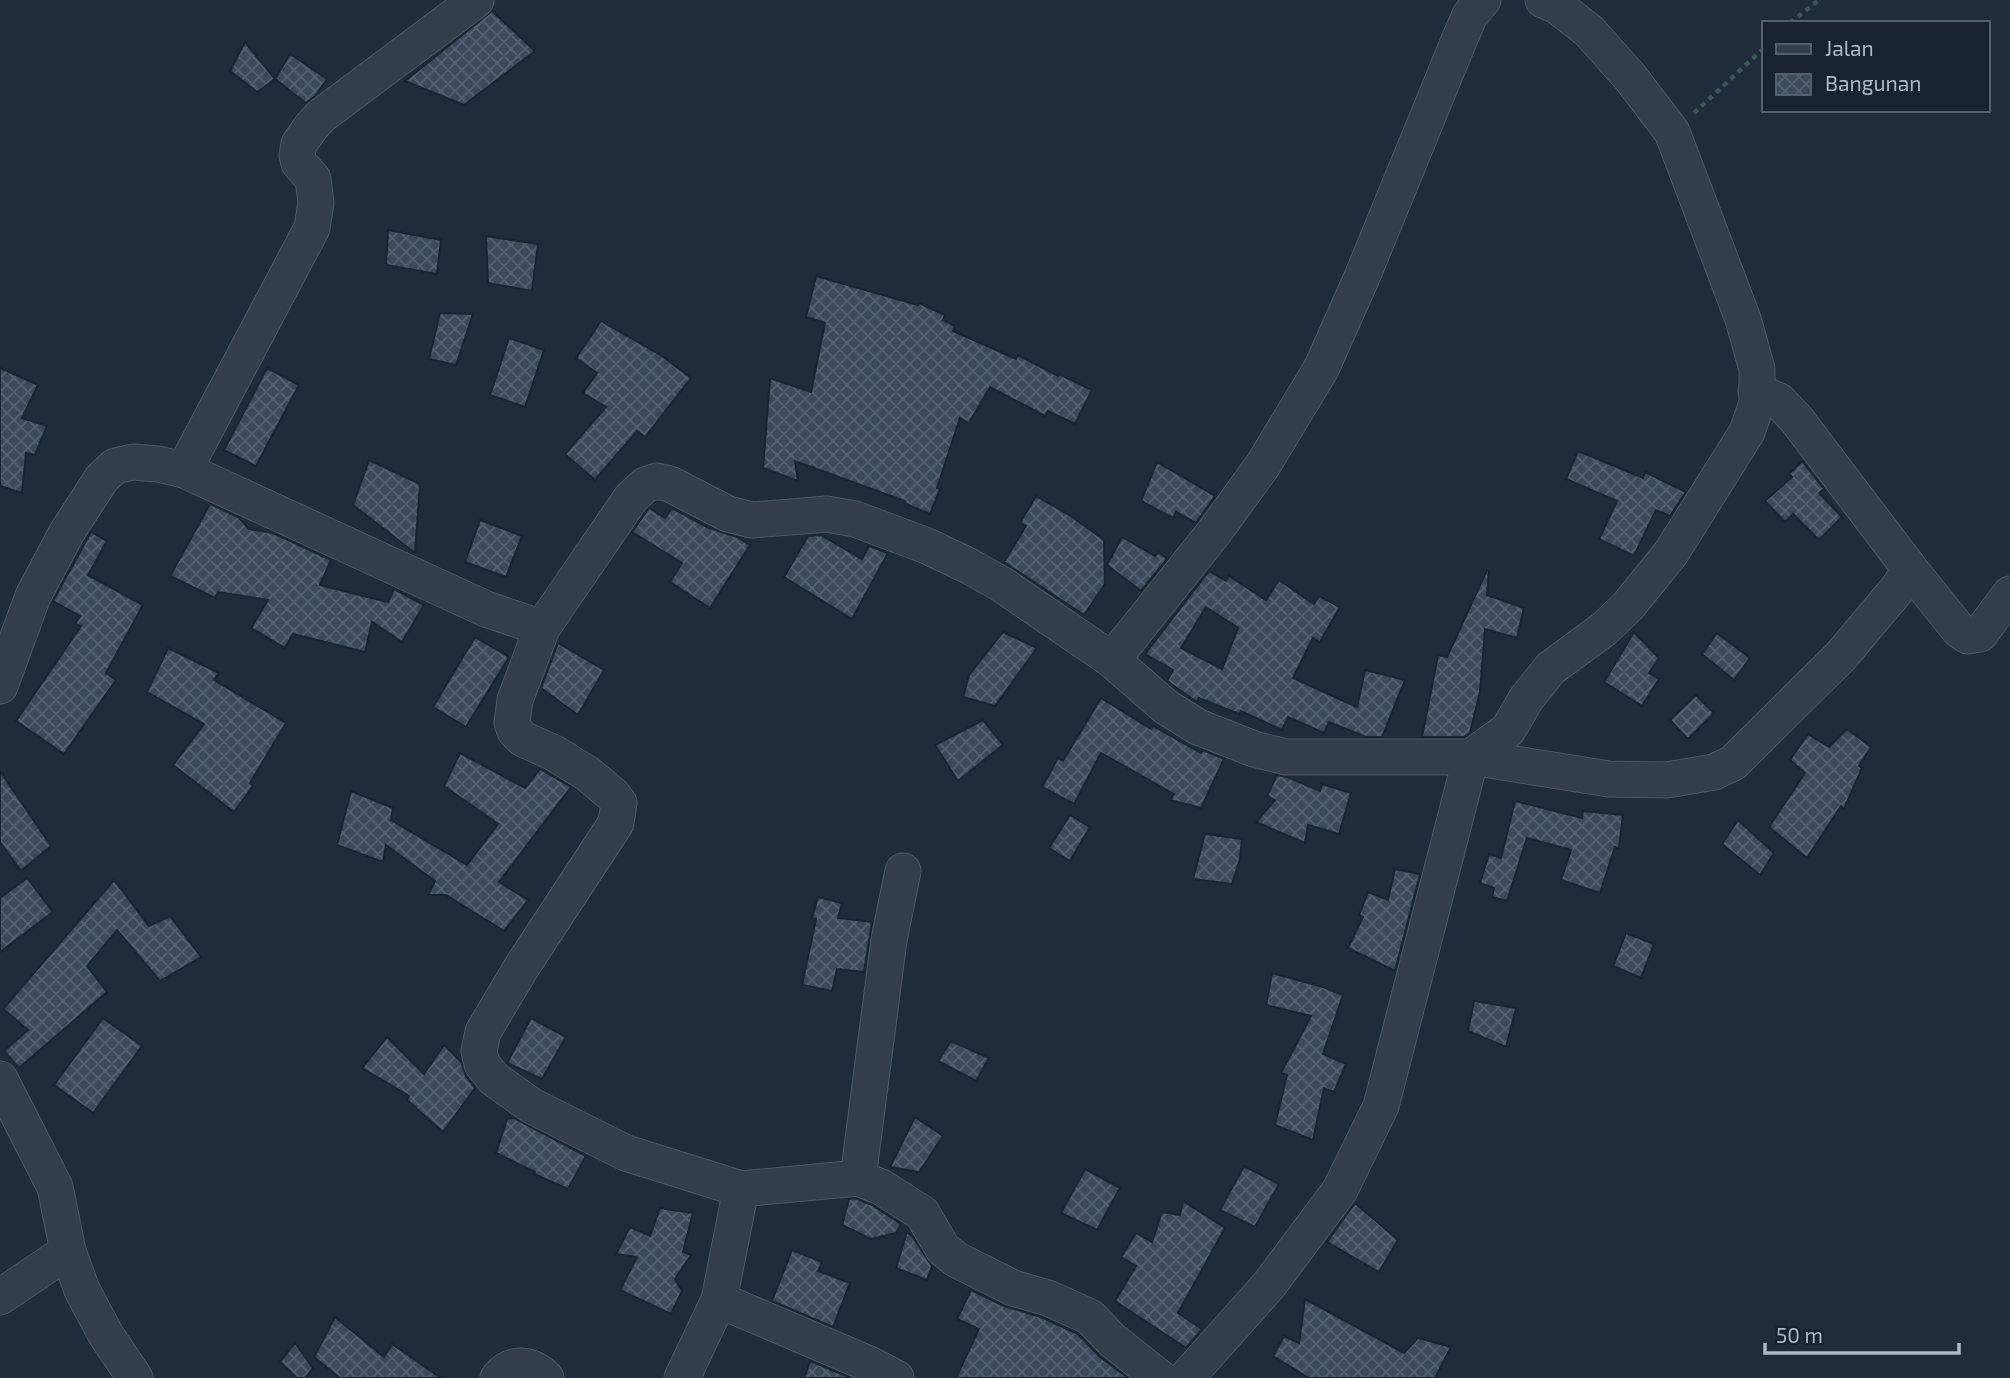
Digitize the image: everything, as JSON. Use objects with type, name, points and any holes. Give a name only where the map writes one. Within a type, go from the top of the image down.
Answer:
[{"type":"street","points":[[184,470],[312,228],[315,191],[313,179],[299,163],[299,144],[321,116],[477,0]]},
{"type":"street","points":[[1112,660],[1215,531],[1255,476],[1321,369],[1470,15],[1483,0]]},
{"type":"street","points":[[1186,1378],[1269,1285],[1340,1190],[1381,1107],[1471,757],[1508,730],[1525,699],[1551,668],[1604,629],[1628,606],[1671,553],[1747,432],[1757,403],[1757,369],[1743,318],[1672,132],[1630,77],[1589,31],[1557,6],[1542,0]]},
{"type":"street","points":[[1756,391],[1779,401],[1797,420],[1959,630],[1968,636],[1980,634],[2010,594]]},
{"type":"street","points":[[0,686],[33,596],[67,532],[102,478],[115,466],[133,462],[184,470],[486,609],[542,628]]},
{"type":"street","points":[[1160,1378],[1112,1340],[1090,1317],[1048,1298],[1013,1288],[957,1260],[943,1249],[922,1213],[890,1192],[858,1178],[741,1189],[626,1153],[532,1106],[494,1079],[482,1064],[479,1051],[483,1032],[521,968],[616,822],[619,812],[620,803],[588,774],[554,753],[523,739],[512,723],[515,700],[542,628],[631,498],[645,485],[657,481],[670,484],[728,514],[752,520],[827,514],[855,519],[927,546],[1001,584],[1112,660],[1166,706],[1198,727],[1254,749],[1286,757],[1471,757],[1609,779],[1667,780],[1714,772],[1733,763],[1841,656],[1899,587],[1910,569]]},
{"type":"street","points":[[858,1178],[889,940],[903,871]]},
{"type":"street","points":[[0,1079],[55,1187],[68,1251],[91,1309],[135,1378]]},
{"type":"street","points":[[682,1378],[719,1300],[741,1189]]},
{"type":"street","points":[[0,1297],[68,1251]]},
{"type":"street","points":[[719,1300],[896,1378]]},
{"type":"street","points":[[498,1378],[507,1369],[524,1365],[532,1367],[546,1378]]},
{"type":"path","points":[[1793,21],[1819,0]]},
{"type":"path","points":[[1672,132],[1762,50]]},
{"type":"building","points":[[492,11],[535,51],[464,105],[405,81]]},
{"type":"building","points":[[245,42],[275,79],[257,92],[230,71]]},
{"type":"building","points":[[290,54],[327,79],[315,96],[306,103],[275,79]]},
{"type":"building","points":[[388,230],[441,240],[437,274],[386,265]]},
{"type":"building","points":[[486,236],[538,244],[532,291],[488,283]]},
{"type":"building","points":[[816,276],[918,305],[919,303],[945,315],[943,320],[955,326],[953,331],[1016,359],[1018,355],[1092,390],[1075,424],[1048,411],[1045,416],[990,387],[969,423],[960,418],[930,514],[904,503],[905,501],[795,461],[798,481],[763,468],[770,378],[811,392],[825,323],[806,317]]},
{"type":"building","points":[[440,313],[473,314],[456,365],[429,359]]},
{"type":"building","points":[[601,321],[662,356],[691,378],[645,437],[637,431],[595,480],[565,454],[606,407],[583,393],[597,373],[576,358]]},
{"type":"building","points":[[509,338],[544,350],[525,407],[490,395]]},
{"type":"building","points":[[0,368],[38,385],[22,418],[47,426],[35,455],[26,453],[22,493],[0,486]]},
{"type":"building","points":[[267,368],[299,385],[256,466],[224,450]]},
{"type":"building","points":[[1578,451],[1643,478],[1645,472],[1686,492],[1670,516],[1656,510],[1634,556],[1599,539],[1617,501],[1566,479]]},
{"type":"building","points":[[369,460],[420,484],[415,553],[353,505]]},
{"type":"building","points":[[1802,461],[1824,489],[1819,493],[1842,517],[1819,540],[1793,514],[1785,522],[1765,501],[1792,477],[1789,474]]},
{"type":"building","points":[[1157,462],[1215,496],[1196,523],[1176,512],[1173,518],[1141,501]]},
{"type":"building","points":[[1036,496],[1071,516],[1104,540],[1105,584],[1084,615],[1004,562],[1026,526],[1020,523]]},
{"type":"building","points":[[210,504],[238,517],[249,529],[273,533],[331,560],[320,585],[388,602],[394,589],[424,605],[402,642],[372,622],[365,652],[293,634],[285,648],[251,628],[268,600],[218,592],[215,598],[170,576]]},
{"type":"building","points":[[649,508],[665,518],[672,508],[709,528],[737,537],[750,545],[710,608],[670,582],[682,563],[632,532]]},
{"type":"building","points":[[480,520],[522,536],[506,577],[465,562]]},
{"type":"building","points":[[91,532],[107,541],[88,575],[143,605],[106,673],[116,680],[64,754],[16,721],[81,626],[75,624],[80,616],[53,601]]},
{"type":"building","points":[[821,535],[862,559],[869,546],[888,553],[852,619],[784,577],[808,536]]},
{"type":"building","points":[[1122,537],[1155,556],[1159,552],[1167,559],[1141,591],[1107,565]]},
{"type":"building","points":[[1487,570],[1487,595],[1524,608],[1517,638],[1485,629],[1480,692],[1470,733],[1464,737],[1422,737],[1438,655],[1447,657]]},
{"type":"building","points":[[1209,571],[1226,581],[1229,576],[1266,600],[1279,580],[1314,604],[1319,596],[1340,607],[1320,642],[1313,638],[1293,678],[1357,707],[1365,670],[1405,680],[1382,737],[1366,737],[1329,722],[1324,733],[1288,717],[1282,730],[1241,711],[1239,714],[1199,698],[1197,702],[1167,681],[1173,670],[1145,654]],"holes":[[[1206,607],[1238,628],[1222,669],[1181,648]]]},
{"type":"building","points":[[1003,632],[1037,648],[995,706],[963,697],[969,675]]},
{"type":"building","points":[[1634,632],[1659,658],[1649,673],[1659,679],[1642,706],[1604,682]]},
{"type":"building","points":[[1717,633],[1750,658],[1734,680],[1702,654]]},
{"type":"building","points":[[475,637],[509,657],[466,727],[433,707]]},
{"type":"building","points":[[558,643],[604,670],[578,715],[541,688]]},
{"type":"building","points":[[168,648],[219,673],[214,680],[286,723],[250,783],[253,786],[234,812],[173,765],[204,724],[147,692]]},
{"type":"building","points":[[1696,695],[1714,713],[1688,739],[1670,720]]},
{"type":"building","points":[[1101,698],[1151,729],[1153,726],[1201,753],[1203,750],[1224,759],[1201,808],[1170,800],[1174,794],[1101,753],[1074,804],[1042,787],[1058,758],[1063,761]]},
{"type":"building","points":[[983,720],[1003,745],[958,781],[935,745]]},
{"type":"building","points":[[1847,729],[1871,747],[1859,766],[1862,768],[1844,809],[1841,806],[1807,858],[1769,827],[1805,773],[1790,760],[1808,734],[1829,747]]},
{"type":"building","points":[[460,753],[525,788],[540,769],[571,787],[499,882],[528,900],[504,931],[446,895],[428,895],[435,881],[386,845],[383,862],[337,845],[351,791],[393,808],[391,820],[467,865],[498,824],[444,786]]},
{"type":"building","points":[[0,771],[51,846],[21,871],[0,842]]},
{"type":"building","points":[[1277,775],[1320,791],[1322,784],[1351,793],[1339,834],[1308,825],[1305,843],[1256,822],[1275,800],[1267,796]]},
{"type":"building","points":[[1515,801],[1582,818],[1583,811],[1623,815],[1619,848],[1615,847],[1600,893],[1561,880],[1571,850],[1527,838],[1507,901],[1492,897],[1494,888],[1480,883],[1489,854],[1501,858]]},
{"type":"building","points":[[1070,815],[1090,827],[1070,861],[1049,848]]},
{"type":"building","points":[[1738,820],[1774,853],[1760,875],[1722,844]]},
{"type":"building","points":[[1205,834],[1242,839],[1240,859],[1232,884],[1193,879]]},
{"type":"building","points":[[1395,869],[1420,874],[1395,971],[1348,948],[1363,917],[1359,915],[1368,892],[1388,900]]},
{"type":"building","points":[[27,878],[53,912],[0,952],[0,898]]},
{"type":"building","points":[[114,880],[149,926],[170,916],[201,957],[160,981],[117,930],[87,966],[107,992],[19,1068],[4,1051],[28,1030],[3,1009]]},
{"type":"building","points":[[818,897],[842,903],[838,918],[872,922],[864,972],[837,969],[832,991],[802,985],[816,919],[812,918]]},
{"type":"building","points":[[1626,933],[1654,944],[1641,978],[1613,966]]},
{"type":"building","points":[[1272,973],[1343,995],[1323,1054],[1346,1064],[1334,1092],[1324,1088],[1313,1140],[1275,1125],[1287,1075],[1281,1073],[1311,1016],[1266,1005]]},
{"type":"building","points":[[1474,1001],[1516,1008],[1506,1047],[1468,1031]]},
{"type":"building","points":[[103,1018],[142,1046],[93,1113],[54,1085]]},
{"type":"building","points":[[531,1018],[566,1037],[542,1079],[507,1063]]},
{"type":"building","points":[[387,1037],[424,1074],[444,1045],[461,1062],[466,1076],[475,1088],[443,1132],[407,1100],[409,1096],[362,1068]]},
{"type":"building","points":[[951,1041],[989,1058],[976,1081],[938,1061]]},
{"type":"building","points":[[915,1117],[943,1136],[919,1172],[890,1167]]},
{"type":"building","points":[[514,1118],[586,1156],[568,1189],[496,1153],[507,1119]]},
{"type":"building","points":[[1244,1166],[1279,1184],[1255,1227],[1220,1210]]},
{"type":"building","points":[[1085,1169],[1120,1188],[1097,1230],[1061,1213]]},
{"type":"building","points":[[855,1198],[872,1205],[901,1224],[896,1233],[871,1239],[842,1225],[849,1199]]},
{"type":"building","points":[[1183,1201],[1225,1228],[1178,1313],[1202,1329],[1186,1348],[1115,1301],[1136,1266],[1121,1257],[1136,1233],[1152,1242],[1162,1212],[1180,1215]]},
{"type":"building","points":[[1355,1203],[1398,1240],[1379,1272],[1327,1242]]},
{"type":"building","points":[[660,1208],[693,1213],[683,1252],[691,1255],[675,1279],[682,1291],[671,1314],[620,1290],[637,1257],[616,1254],[630,1227],[650,1236]]},
{"type":"building","points":[[907,1232],[932,1266],[927,1280],[896,1268]]},
{"type":"building","points":[[792,1250],[822,1262],[818,1271],[850,1283],[833,1327],[772,1301]]},
{"type":"building","points":[[971,1290],[1004,1306],[1041,1317],[1078,1334],[1099,1356],[1128,1378],[956,1378],[979,1329],[957,1319]]},
{"type":"building","points":[[1305,1299],[1404,1353],[1418,1338],[1451,1347],[1435,1378],[1309,1378],[1273,1356],[1284,1336],[1299,1343]]},
{"type":"building","points":[[335,1317],[384,1357],[392,1344],[441,1378],[340,1378],[314,1357]]},
{"type":"building","points":[[295,1343],[313,1368],[305,1378],[297,1378],[280,1362]]},
{"type":"building","points":[[810,1361],[851,1378],[804,1378]]}]
